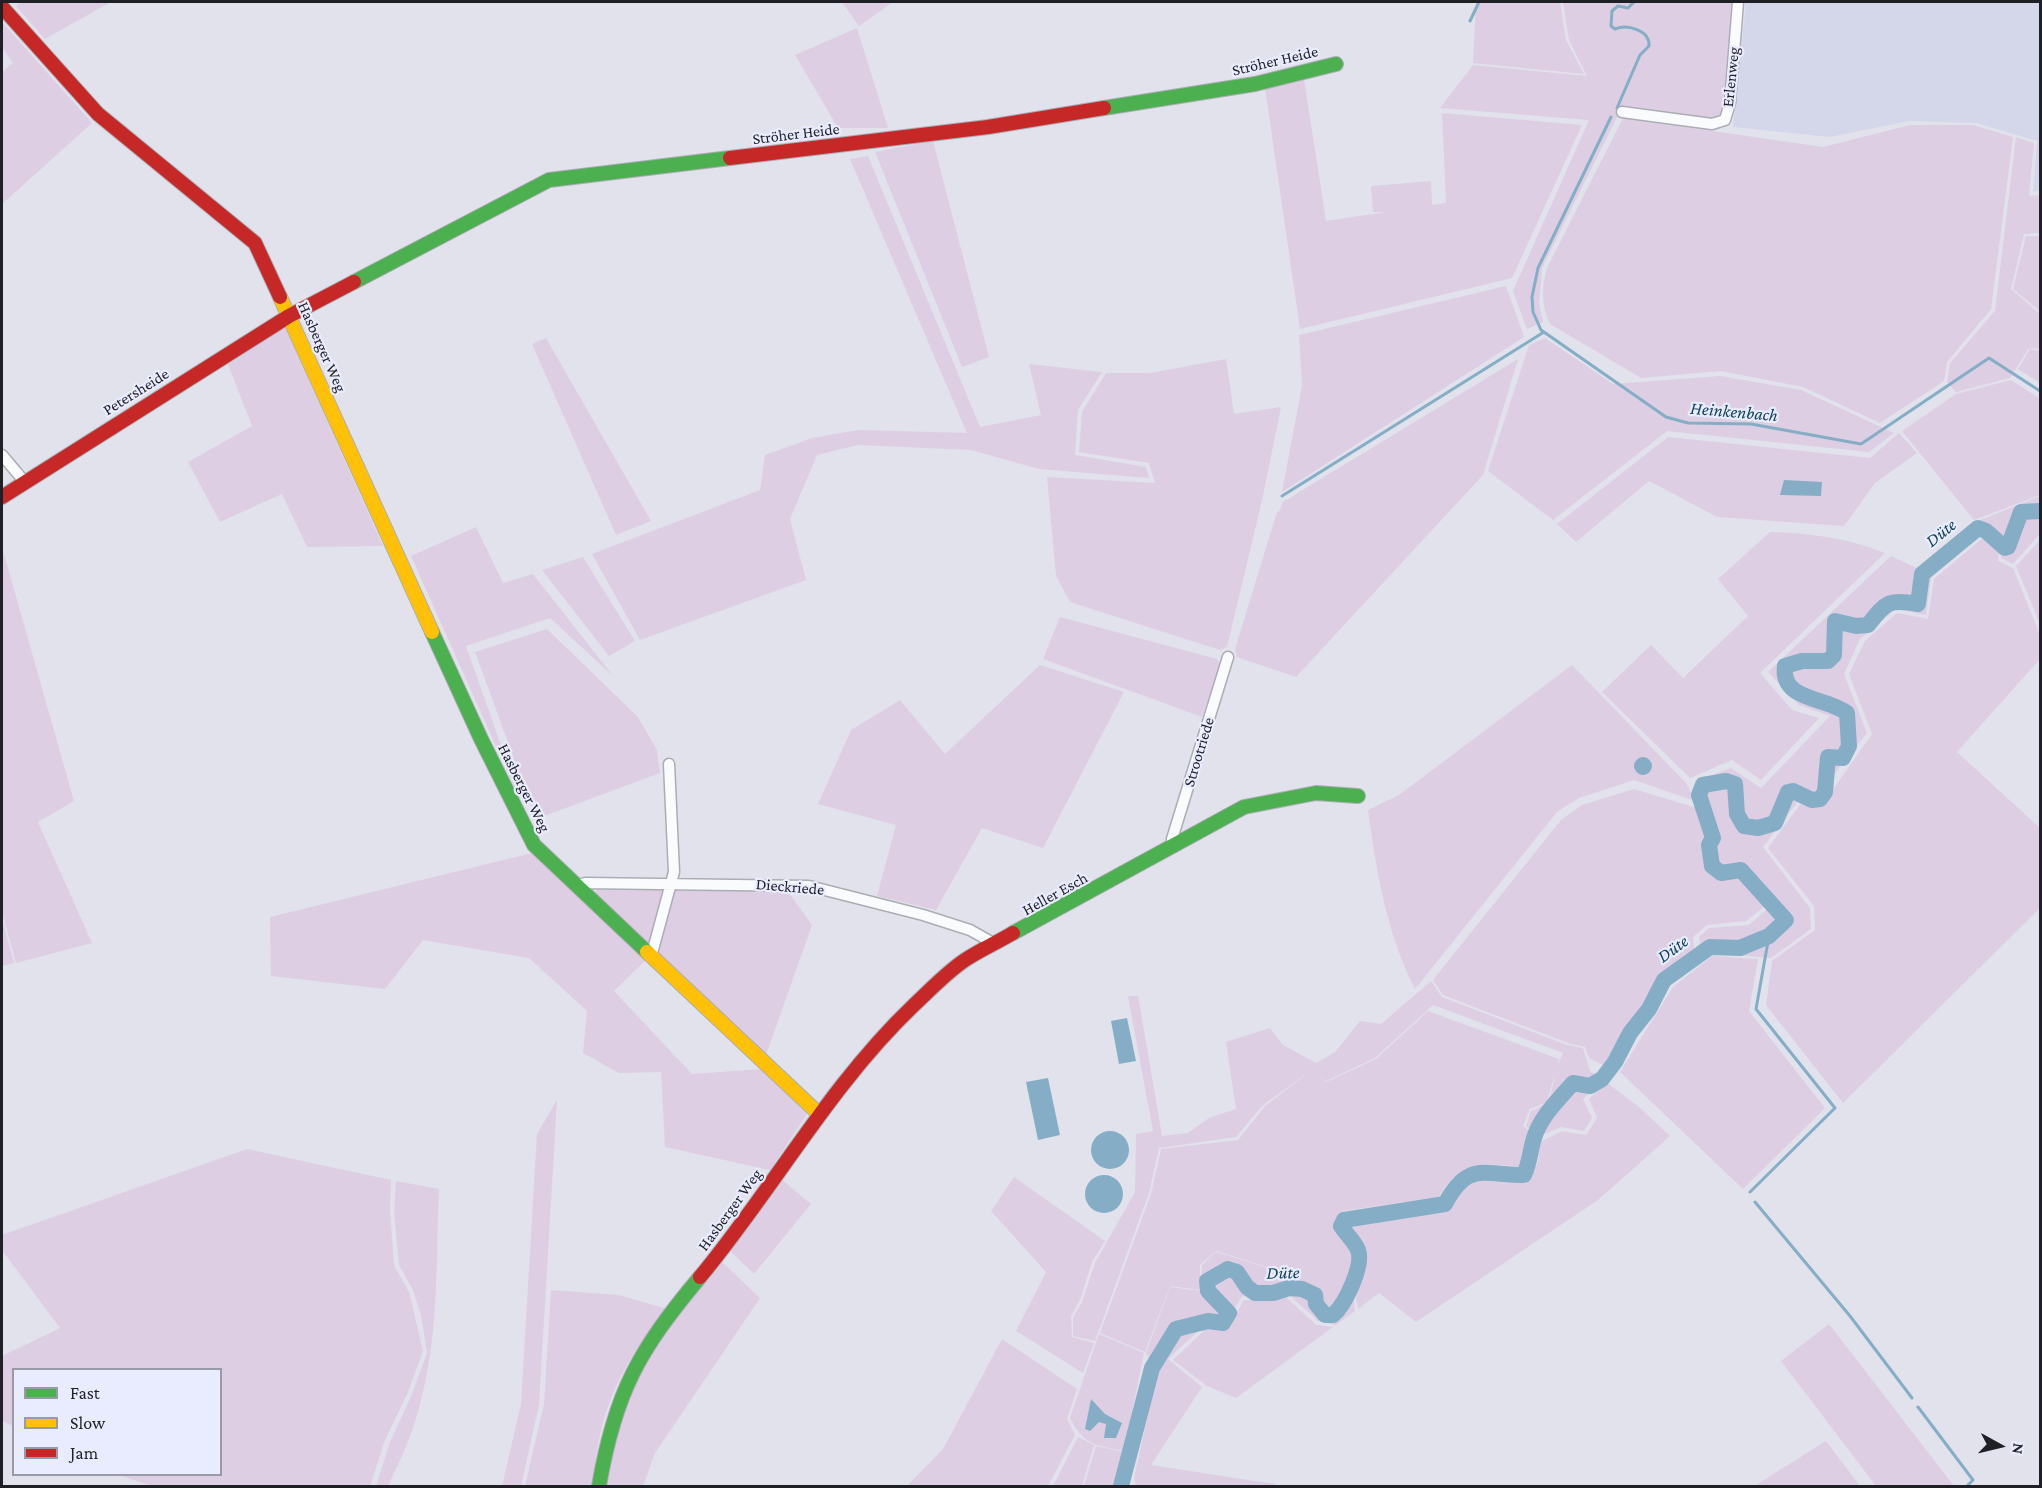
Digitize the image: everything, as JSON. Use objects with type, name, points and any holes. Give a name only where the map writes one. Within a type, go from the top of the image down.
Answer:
[{"type":"street","name":"Erlenweg","points":[[1622,112],[1712,124],[1725,120],[1730,104],[1737,2]]},
{"type":"street","name":"Hasberger Weg","points":[[2,7],[98,114],[255,243],[476,728],[534,845],[818,1113],[740,1227],[650,1339],[621,1398],[607,1436],[600,1486]]},
{"type":"street","name":"Ströher Heide","points":[[289,315],[549,180],[988,128],[1255,84],[1336,64]]},
{"type":"street","name":"Petersheide","points":[[2,497],[289,315]]},
{"type":"street","points":[[2,455],[24,481]]},
{"type":"street","name":"Strootriede","points":[[1173,847],[1172,839],[1228,657]]},
{"type":"street","points":[[651,957],[672,884],[669,764]]},
{"type":"street","name":"Heller Esch","points":[[818,1113],[886,1032],[932,986],[966,960],[1244,807],[1272,799],[1339,792],[1358,796]]},
{"type":"street","name":"Dieckriede","points":[[577,886],[585,883],[810,886],[923,915],[970,930],[995,944]]},
{"type":"shaded area","points":[[21,2],[111,2],[45,39],[16,6]]},
{"type":"shaded area","points":[[842,2],[893,2],[859,26]]},
{"type":"shaded area","points":[[1476,2],[1560,2],[1566,40],[1584,74],[1473,63]]},
{"type":"shaded area","points":[[1563,2],[1732,2],[1726,112],[1720,118],[1711,120],[1621,109],[1542,268],[1539,304],[1543,322],[1527,329],[1513,291],[1589,120],[1440,108],[1473,65],[1587,76],[1569,40]]},
{"type":"shaded area","points":[[1746,2],[2040,2],[2040,190],[2033,192],[2037,141],[1976,123],[1909,121],[1830,137],[1733,127]]},
{"type":"shaded area","points":[[2,22],[92,123],[2,204],[2,72],[13,63],[2,47]]},
{"type":"shaded area","points":[[857,28],[888,128],[838,128],[795,55]]},
{"type":"shaded area","points":[[1304,79],[1326,221],[1386,212],[1373,212],[1371,186],[1431,181],[1432,205],[1446,203],[1442,113],[1582,125],[1512,278],[1300,329],[1265,88]]},
{"type":"shaded area","points":[[1623,118],[1823,147],[1910,125],[1973,125],[2013,137],[1991,309],[1947,362],[1944,381],[1880,423],[1803,387],[1721,371],[1641,378],[1550,324],[1543,295],[1548,266]]},
{"type":"shaded area","points":[[2016,137],[2034,143],[2029,196],[2040,195],[2040,233],[2024,234],[2011,289],[2040,314],[2040,349],[2029,348],[2010,378],[1956,392],[1947,382],[1950,363],[1995,311]]},
{"type":"shaded area","points":[[933,141],[989,357],[962,367],[875,152]]},
{"type":"shaded area","points":[[868,156],[980,427],[1041,415],[1029,364],[1102,372],[1078,410],[1075,455],[1146,467],[1149,478],[1039,469],[971,450],[858,445],[817,455],[790,519],[806,580],[640,640],[592,554],[760,490],[765,455],[812,438],[859,430],[967,433],[850,159]]},
{"type":"shaded area","points":[[2026,236],[2040,236],[2040,311],[2013,289]]},
{"type":"shaded area","points":[[1506,286],[1524,337],[1282,492],[1302,386],[1299,335]]},
{"type":"shaded area","points":[[285,327],[383,546],[307,547],[282,494],[220,522],[188,462],[252,426],[228,364]]},
{"type":"shaded area","points":[[546,338],[651,521],[616,535],[532,344]]},
{"type":"shaded area","points":[[1545,338],[1613,384],[1720,376],[1801,390],[1894,433],[1869,452],[1667,431],[1553,520],[1488,471],[1529,345]]},
{"type":"shaded area","points":[[2030,349],[2040,351],[2040,383],[2018,369]]},
{"type":"shaded area","points":[[1226,359],[1234,414],[1281,407],[1263,496],[1227,647],[1220,650],[1070,602],[1056,576],[1047,477],[1155,483],[1149,463],[1079,452],[1082,412],[1106,373],[1150,373]]},
{"type":"shaded area","points":[[1518,359],[1483,475],[1296,677],[1237,657],[1235,649],[1277,512],[1283,502]]},
{"type":"shaded area","points":[[2011,380],[2039,398],[2040,495],[1974,520],[1902,431],[1956,394]]},
{"type":"shaded area","points":[[1899,433],[1917,453],[1875,483],[1844,526],[1717,517],[1649,481],[1576,542],[1557,524],[1668,437],[1870,458]]},
{"type":"shaded area","points":[[2040,496],[2040,534],[2013,564],[2001,558],[2003,540],[1990,528],[1931,578],[1926,615],[1896,609],[1860,639],[1844,674],[1867,733],[1821,791],[1814,795],[1806,791],[1763,847],[1810,908],[1811,929],[1771,958],[1711,953],[1702,960],[1699,937],[1709,928],[1749,925],[1775,902],[1744,866],[1723,869],[1716,863],[1714,848],[1720,839],[1705,795],[1694,782],[1731,768],[1761,788],[1830,716],[1799,705],[1768,672],[1891,556],[1917,568],[1973,523]]},
{"type":"shaded area","points":[[476,527],[503,583],[533,574],[613,676],[550,618],[466,646],[521,802],[411,556]]},
{"type":"shaded area","points":[[1770,532],[1829,537],[1885,553],[1760,673],[1792,710],[1819,718],[1761,780],[1732,760],[1690,778],[1602,692],[1651,645],[1683,678],[1748,616],[1718,579]]},
{"type":"shaded area","points":[[1985,536],[1999,549],[1998,561],[2013,568],[2040,635],[2040,659],[1957,752],[2040,828],[2040,908],[1843,1103],[1766,1005],[1772,961],[1815,930],[1814,906],[1768,848],[1802,802],[1822,805],[1872,734],[1849,674],[1865,641],[1897,613],[1928,619],[1934,579]]},
{"type":"shaded area","points":[[2040,540],[2040,624],[2016,566]]},
{"type":"shaded area","points":[[2,547],[74,801],[38,822],[92,943],[16,963],[2,912]]},
{"type":"shaded area","points":[[583,557],[635,641],[609,656],[542,570]]},
{"type":"shaded area","points":[[1060,617],[1217,659],[1220,664],[1202,717],[1043,659]]},
{"type":"shaded area","points":[[547,629],[638,717],[657,750],[660,773],[536,819],[475,652]]},
{"type":"shaded area","points":[[1040,665],[1124,692],[1043,848],[982,828],[936,910],[877,896],[896,825],[818,804],[851,730],[900,700],[945,754]]},
{"type":"shaded area","points":[[1572,665],[1686,783],[1695,801],[1634,780],[1579,798],[1557,812],[1415,989],[1397,946],[1384,902],[1368,810],[1399,795]]},
{"type":"shaded area","points":[[1634,789],[1697,808],[1708,837],[1704,844],[1706,869],[1720,878],[1739,876],[1765,906],[1746,921],[1707,925],[1693,937],[1694,949],[1659,976],[1605,1066],[1589,1058],[1585,1047],[1568,1043],[1443,995],[1433,980],[1561,820],[1582,805]]},
{"type":"shaded area","points":[[532,853],[646,960],[614,991],[692,1074],[762,1069],[807,1114],[770,1170],[665,1147],[661,1072],[619,1073],[583,1053],[587,1011],[529,958],[423,940],[385,989],[271,976],[270,917]]},
{"type":"shaded area","points":[[597,890],[787,890],[812,925],[766,1055],[590,900]]},
{"type":"shaded area","points":[[2,918],[14,963],[2,966]]},
{"type":"shaded area","points":[[1712,956],[1758,959],[1749,1011],[1825,1108],[1743,1189],[1620,1072],[1673,987]]},
{"type":"shaded area","points":[[1431,981],[1442,997],[1567,1045],[1583,1048],[1590,1071],[1603,1080],[1583,1099],[1592,1118],[1584,1131],[1561,1127],[1538,1137],[1526,1126],[1531,1111],[1549,1103],[1555,1072],[1547,1102],[1530,1109],[1523,1126],[1530,1132],[1528,1158],[1520,1167],[1483,1165],[1473,1167],[1455,1176],[1439,1197],[1343,1211],[1334,1229],[1352,1258],[1351,1271],[1343,1290],[1353,1293],[1355,1311],[1336,1325],[1318,1321],[1287,1293],[1266,1298],[1242,1296],[1225,1325],[1207,1323],[1168,1359],[1202,1387],[1151,1465],[1275,1484],[1276,1486],[1136,1486],[1134,1478],[1157,1373],[1146,1353],[1170,1287],[1201,1291],[1202,1265],[1216,1252],[1322,1284],[1216,1251],[1200,1265],[1200,1290],[1170,1286],[1145,1352],[1100,1333],[1151,1194],[1161,1149],[1238,1140],[1265,1106],[1312,1070],[1263,1105],[1236,1137],[1159,1148],[1149,1193],[1095,1341],[1073,1336],[1073,1318],[1082,1302],[1095,1263],[1135,1192],[1136,1134],[1153,1131],[1128,996],[1138,996],[1162,1136],[1188,1133],[1209,1118],[1236,1109],[1226,1042],[1270,1028],[1283,1045],[1316,1063],[1335,1052],[1360,1021],[1381,1024]],"holes":[[[1433,1005],[1563,1053],[1557,1068],[1559,1059],[1428,1011],[1376,1059],[1326,1082],[1318,1075],[1326,1081],[1375,1058]]]},
{"type":"shaded area","points":[[1606,1082],[1639,1107],[1670,1136],[1598,1200],[1416,1322],[1379,1293],[1358,1309],[1355,1292],[1366,1268],[1366,1248],[1351,1227],[1450,1211],[1458,1197],[1473,1182],[1490,1179],[1527,1182],[1538,1162],[1540,1142],[1562,1131],[1586,1135],[1597,1118],[1589,1099]]},
{"type":"shaded area","points":[[557,1100],[539,1405],[521,1486],[502,1486],[521,1404],[537,1134]]},
{"type":"shaded area","points":[[247,1149],[391,1180],[390,1210],[394,1265],[409,1292],[423,1351],[408,1392],[385,1440],[370,1486],[152,1486],[122,1476],[222,1476],[222,1368],[12,1368],[12,1426],[2,1421],[2,1356],[60,1328],[2,1250],[2,1235]]},
{"type":"shaded area","points":[[1014,1177],[1105,1241],[1092,1262],[1080,1300],[1071,1316],[1072,1337],[1094,1343],[1083,1373],[1016,1331],[1046,1272],[991,1211]]},
{"type":"shaded area","points":[[781,1179],[811,1204],[754,1274],[730,1251]]},
{"type":"shaded area","points":[[396,1181],[439,1189],[434,1319],[427,1371],[412,1431],[388,1486],[376,1486],[390,1442],[412,1394],[427,1353],[421,1315],[413,1290],[399,1265],[394,1211]]},
{"type":"shaded area","points":[[722,1262],[760,1298],[655,1453],[643,1486],[606,1486],[613,1443],[626,1401],[635,1382],[669,1328]]},
{"type":"shaded area","points":[[551,1290],[619,1295],[667,1309],[635,1352],[617,1384],[604,1418],[592,1486],[525,1486],[544,1404]]},
{"type":"shaded area","points":[[1286,1297],[1316,1325],[1333,1327],[1236,1398],[1207,1386],[1173,1360],[1208,1327],[1227,1329],[1244,1300],[1267,1301]]},
{"type":"shaded area","points":[[1829,1324],[1954,1486],[1876,1486],[1781,1361]]},
{"type":"shaded area","points":[[1099,1334],[1144,1353],[1124,1451],[1092,1443],[1080,1434],[1070,1418]]},
{"type":"shaded area","points":[[1002,1339],[1077,1389],[1067,1419],[1075,1435],[1048,1486],[907,1486],[943,1449]]},
{"type":"shaded area","points":[[1078,1437],[1094,1445],[1082,1486],[1053,1486]]},
{"type":"shaded area","points":[[1826,1441],[1860,1486],[1754,1486]]},
{"type":"shaded area","points":[[1096,1446],[1124,1452],[1115,1486],[1084,1486]]},
{"type":"water","points":[[1784,480],[1822,482],[1821,496],[1780,495]]},
{"type":"water","points":[[1639,757],[1647,757],[1652,762],[1650,773],[1639,775],[1634,770],[1634,762]]},
{"type":"water","points":[[1127,1018],[1136,1061],[1119,1064],[1111,1021]]},
{"type":"water","points":[[1048,1078],[1060,1135],[1038,1140],[1026,1082]]},
{"type":"water","points":[[1110,1131],[1123,1137],[1129,1150],[1123,1163],[1110,1169],[1097,1163],[1091,1150],[1097,1137]]},
{"type":"water","points":[[1104,1175],[1111,1176],[1117,1181],[1122,1187],[1122,1201],[1117,1207],[1111,1212],[1104,1213],[1097,1212],[1091,1207],[1086,1201],[1085,1194],[1086,1187],[1091,1181],[1097,1176]]},
{"type":"water","points":[[1091,1399],[1105,1414],[1122,1423],[1116,1438],[1104,1438],[1106,1424],[1099,1422],[1090,1431],[1085,1429]]},
{"type":"waterway","points":[[1470,21],[1479,2]]},
{"type":"waterway","name":"Heinkenbach","points":[[1617,108],[1640,55],[1649,46],[1642,32],[1626,27],[1615,29],[1611,26],[1612,11],[1618,6],[1628,8],[1634,2]]},
{"type":"waterway","name":"Heinkenbach","points":[[1611,117],[1538,268],[1532,297],[1533,312],[1541,330],[1666,417],[1688,423],[1751,424],[1861,444],[1989,358],[2040,391]]},
{"type":"waterway","points":[[1282,496],[1544,332]]},
{"type":"waterway","name":"Düte","points":[[1121,1486],[1152,1368],[1176,1329],[1208,1321],[1223,1323],[1229,1313],[1208,1291],[1207,1281],[1228,1269],[1237,1272],[1247,1287],[1255,1293],[1273,1293],[1289,1288],[1302,1289],[1315,1295],[1316,1304],[1325,1315],[1333,1315],[1348,1294],[1356,1275],[1359,1257],[1355,1244],[1341,1226],[1344,1220],[1445,1204],[1461,1181],[1478,1173],[1524,1175],[1534,1138],[1545,1115],[1573,1083],[1590,1086],[1602,1079],[1615,1062],[1630,1033],[1649,1009],[1664,980],[1710,947],[1740,948],[1769,936],[1786,920],[1741,870],[1721,873],[1712,866],[1709,845],[1713,838],[1699,795],[1703,785],[1726,781],[1735,784],[1737,814],[1744,826],[1758,828],[1775,823],[1788,792],[1793,791],[1812,800],[1820,799],[1825,792],[1828,757],[1843,758],[1849,746],[1847,713],[1797,692],[1785,677],[1785,666],[1802,661],[1828,661],[1834,655],[1835,621],[1856,626],[1868,625],[1888,604],[1894,602],[1918,604],[1922,574],[1978,528],[1986,531],[2005,548],[2008,547],[2021,512],[2040,511]]},
{"type":"waterway","points":[[1750,1192],[1835,1108],[1756,1009],[1769,936]]},
{"type":"waterway","points":[[1755,1202],[1850,1316],[1912,1398]]},
{"type":"waterway","points":[[1918,1407],[1973,1480],[1967,1486]]},
{"type":"traffic: fast","points":[[1104,108],[1255,84],[1336,64]]},
{"type":"traffic: fast","points":[[354,282],[549,180],[730,158]]},
{"type":"traffic: fast","points":[[432,632],[481,739],[534,845],[647,952]]},
{"type":"traffic: fast","points":[[1013,933],[1244,807],[1316,793],[1358,796]]},
{"type":"traffic: fast","points":[[599,1486],[613,1424],[633,1374],[645,1350],[700,1277]]},
{"type":"traffic: slow","points":[[280,297],[432,632]]},
{"type":"traffic: slow","points":[[647,952],[818,1113]]},
{"type":"traffic: jam","points":[[2,7],[98,114],[255,243],[280,297]]},
{"type":"traffic: jam","points":[[730,158],[988,127],[1104,108]]},
{"type":"traffic: jam","points":[[2,497],[289,316],[354,282]]},
{"type":"traffic: jam","points":[[700,1277],[753,1208],[828,1103],[883,1036],[952,970],[971,956],[1013,933]]}]
